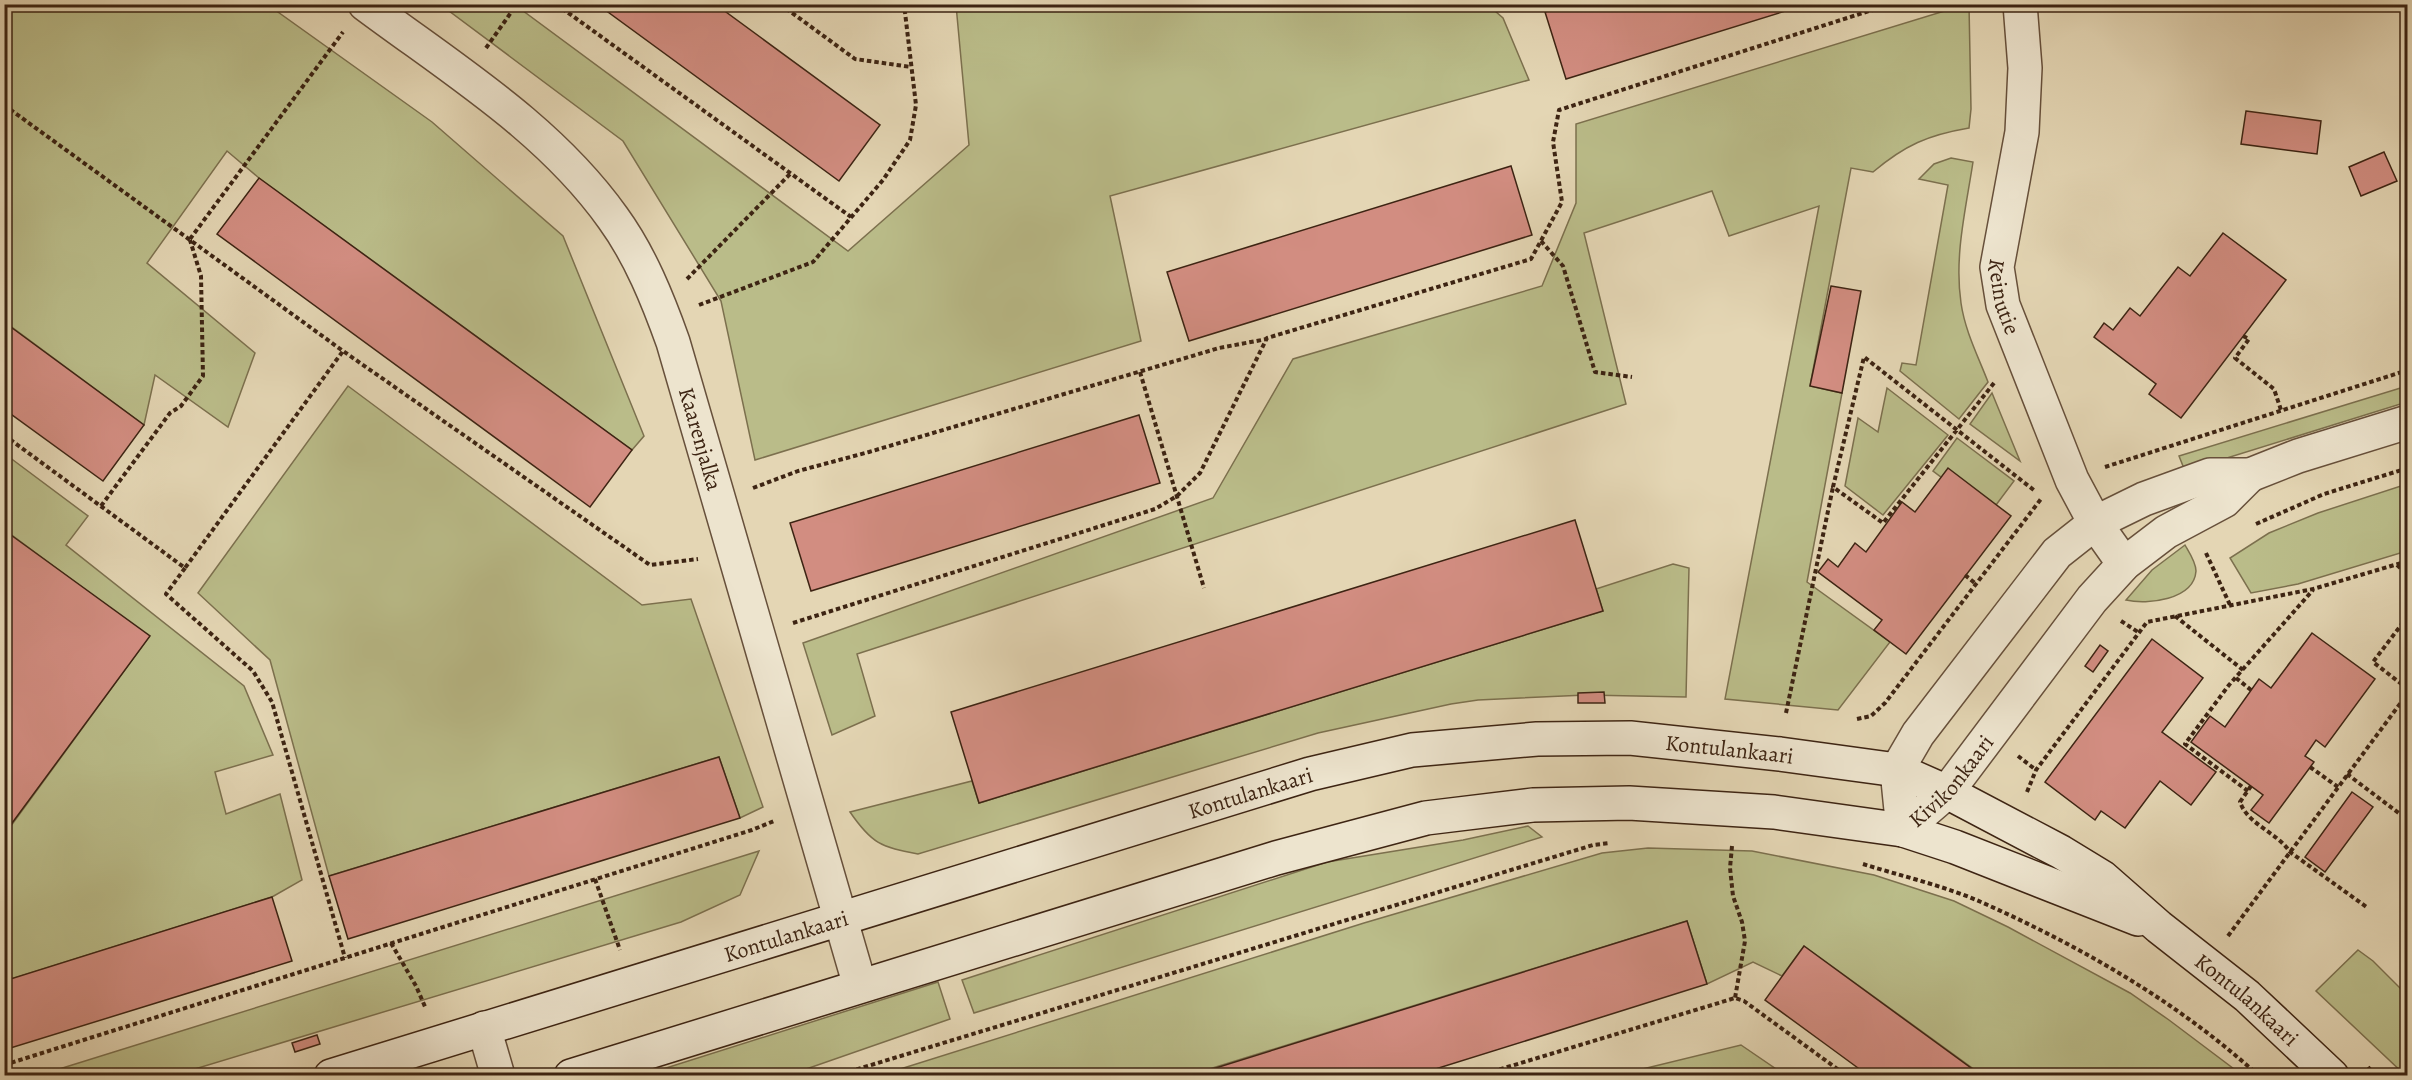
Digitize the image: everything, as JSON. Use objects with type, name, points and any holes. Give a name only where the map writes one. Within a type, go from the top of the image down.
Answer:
[{"type":"main road","name":"Keinutie","points":[[2020,4],[2025,68],[2022,132],[1997,267],[2003,305],[2072,480],[2095,523],[2124,564]]},
{"type":"main road","name":"Kaarenjalka","points":[[357,15],[464,78],[526,123],[576,171],[614,220],[662,311],[860,986]]},
{"type":"main road","name":"Kivikonkaari","points":[[1903,830],[1897,770],[1918,734],[2057,553],[2095,523],[2144,499],[2210,475],[2250,475],[2298,456],[2408,422]]},
{"type":"main road","name":"Kivikonkaari","points":[[1903,830],[1947,792],[2092,599],[2124,564],[2166,532],[2224,501],[2250,475]]},
{"type":"main road","name":"Kontulankaari","points":[[331,1076],[1310,774],[1412,750],[1538,739],[1630,738],[1780,754],[1897,770],[1947,792],[2061,852],[2102,877],[2159,927],[2247,996],[2332,1076]]},
{"type":"main road","name":"Kontulankaari","points":[[571,1076],[1276,858],[1426,818],[1533,805],[1629,803],[1774,812],[1903,830],[1955,847],[2159,927]]},
{"type":"main road","points":[[484,1028],[498,1076]]},
{"type":"path","points":[[464,78],[517,4]]},
{"type":"path","points":[[556,4],[851,218]]},
{"type":"path","points":[[780,4],[855,59],[912,67]]},
{"type":"path","points":[[662,311],[813,262],[884,180],[910,140],[916,105],[904,4]]},
{"type":"path","points":[[719,501],[798,471],[1219,348],[1267,338],[1531,259],[1562,202],[1553,142],[1559,110],[1891,4]]},
{"type":"path","points":[[190,239],[357,15]]},
{"type":"path","points":[[4,105],[343,351],[650,565],[734,554]]},
{"type":"path","points":[[662,311],[790,174]]},
{"type":"path","points":[[101,506],[170,413],[181,406],[203,376],[201,276],[190,239]]},
{"type":"path","points":[[1541,242],[1563,266],[1595,372],[1632,377]]},
{"type":"path","points":[[2243,336],[2249,339],[2235,358],[2274,389],[2281,410]]},
{"type":"path","points":[[758,634],[1155,509],[1177,496],[1200,473],[1267,338]]},
{"type":"path","points":[[343,351],[166,594],[253,671],[272,702],[345,958]]},
{"type":"path","points":[[1786,713],[1833,487],[1864,357],[2043,497],[1885,703],[1871,716],[1857,719]]},
{"type":"path","points":[[2115,463],[2408,370]]},
{"type":"path","points":[[1140,372],[1204,588]]},
{"type":"path","points":[[1833,487],[1883,523],[1996,380]]},
{"type":"path","points":[[4,435],[185,568]]},
{"type":"path","points":[[2253,525],[2324,494],[2408,468]]},
{"type":"path","points":[[2203,547],[2230,605]]},
{"type":"path","points":[[2027,792],[2036,770],[2147,622],[2230,605],[2258,602],[2313,589],[2408,561]]},
{"type":"path","points":[[2396,564],[2408,575]]},
{"type":"path","points":[[1965,575],[1977,584]]},
{"type":"path","points":[[2313,589],[2236,678],[2185,744],[2249,788],[2240,802],[2243,812],[2285,844],[2290,852],[2368,908]]},
{"type":"path","points":[[2175,616],[2243,670]]},
{"type":"path","points":[[2227,937],[2408,691],[2373,662],[2408,616]]},
{"type":"path","points":[[2236,678],[2251,690]]},
{"type":"path","points":[[2017,756],[2036,770]]},
{"type":"path","points":[[2310,767],[2337,787]]},
{"type":"path","points":[[2347,774],[2408,820]]},
{"type":"path","points":[[4,1065],[752,830]]},
{"type":"path","points":[[1732,842],[1730,868],[1733,896],[1742,922],[1745,941],[1735,998]]},
{"type":"path","points":[[835,1076],[1593,845],[1612,843]]},
{"type":"path","points":[[1862,864],[1979,901],[2088,955],[2162,999],[2228,1047],[2259,1076]]},
{"type":"path","points":[[595,879],[622,956]]},
{"type":"path","points":[[391,943],[416,986],[439,1042]]},
{"type":"path","points":[[1478,1076],[1735,998],[1753,1007],[1847,1076]]},
{"type":"green space","points":[[5,5],[268,5],[432,122],[563,236],[644,436],[632,450],[259,178],[227,151],[147,263],[255,353],[228,427],[155,375],[144,425],[5,322]]},
{"type":"green space","points":[[441,5],[515,5],[848,251],[969,145],[956,5],[1488,5],[1503,18],[1529,80],[1110,196],[1141,341],[755,460],[721,301],[623,141]]},
{"type":"green space","points":[[1969,5],[1971,109],[1969,128],[1918,142],[1873,172],[1851,168],[1810,386],[1842,393],[1807,582],[1890,642],[1838,710],[1725,699],[1819,206],[1729,236],[1712,191],[1584,233],[1626,404],[857,654],[875,716],[832,735],[803,643],[1213,498],[1293,359],[1542,286],[1576,203],[1576,124]]},
{"type":"green space","points":[[1951,158],[1973,162],[1962,232],[1959,285],[1966,324],[1988,382],[1959,419],[1900,371],[1902,363],[1916,365],[1948,185],[1919,179],[1934,164]]},
{"type":"green space","points":[[348,386],[642,605],[691,599],[763,807],[740,818],[719,757],[329,876],[270,660],[198,593]]},
{"type":"green space","points":[[2407,386],[2407,402],[2185,471],[2179,456]]},
{"type":"green space","points":[[1887,388],[1948,435],[1883,515],[1845,486],[1858,418],[1878,432]]},
{"type":"green space","points":[[1992,393],[2020,461],[1970,424]]},
{"type":"green space","points":[[1957,438],[2014,481],[1996,505],[1933,471]]},
{"type":"green space","points":[[5,454],[88,516],[66,545],[244,686],[273,755],[215,772],[226,814],[280,794],[302,880],[272,897],[5,981],[5,834],[149,637],[5,530]]},
{"type":"green space","points":[[2407,484],[2407,551],[2298,584],[2251,593],[2230,558],[2269,533],[2318,513]]},
{"type":"green space","points":[[2185,545],[2196,568],[2193,581],[2187,588],[2179,594],[2157,601],[2126,600],[2152,570]]},
{"type":"green space","points":[[1673,564],[1689,568],[1686,697],[1586,695],[1478,700],[1451,704],[1318,733],[918,854],[886,846],[871,838],[850,812],[972,781],[979,803],[1603,611],[1596,589]]},
{"type":"green space","points":[[1528,826],[1542,837],[974,1013],[962,980],[1327,862],[1463,840]]},
{"type":"green space","points":[[1648,848],[1752,851],[1874,875],[1954,901],[2008,927],[2130,993],[2242,1075],[1982,1075],[1804,946],[1782,976],[1753,962],[1707,984],[1687,921],[1190,1075],[878,1076],[1364,923],[1602,853]]},
{"type":"green space","points":[[759,851],[740,895],[681,922],[175,1075],[40,1075]]},
{"type":"green space","points":[[2358,950],[2373,961],[2407,995],[2407,1075],[2316,991]]},
{"type":"green space","points":[[938,982],[950,1019],[789,1075],[644,1075]]},
{"type":"green space","points":[[1741,1045],[1785,1075],[1618,1075]]},
{"type":"building","points":[[597,4],[715,4],[880,125],[839,181]]},
{"type":"building","points":[[1568,4],[1808,4],[1566,79],[1545,12]]},
{"type":"building","points":[[2246,111],[2321,121],[2317,154],[2241,144]]},
{"type":"building","points":[[2384,152],[2397,181],[2361,196],[2349,167]]},
{"type":"building","points":[[1511,166],[1532,235],[1189,341],[1167,272]]},
{"type":"building","points":[[259,178],[632,450],[590,507],[217,234]]},
{"type":"building","points":[[2223,233],[2286,280],[2181,418],[2149,394],[2156,384],[2094,337],[2104,323],[2113,330],[2130,308],[2140,316],[2178,267],[2190,276]]},
{"type":"building","points":[[1831,286],[1861,291],[1842,393],[1810,386]]},
{"type":"building","points":[[4,322],[144,425],[103,481],[4,409]]},
{"type":"building","points":[[1139,415],[1160,483],[811,591],[790,523]]},
{"type":"building","points":[[1948,468],[2011,516],[1906,654],[1874,630],[1882,620],[1818,572],[1828,559],[1838,567],[1855,543],[1866,552],[1902,502],[1915,512]]},
{"type":"building","points":[[1575,520],[1603,611],[979,803],[951,712]]},
{"type":"building","points":[[4,530],[150,636],[4,834]]},
{"type":"building","points":[[2312,633],[2375,679],[2325,747],[2316,740],[2305,756],[2314,762],[2269,823],[2251,810],[2263,795],[2191,742],[2210,716],[2225,727],[2259,679],[2271,688]]},
{"type":"building","points":[[2152,639],[2203,678],[2162,732],[2216,772],[2191,805],[2160,781],[2125,828],[2101,811],[2095,820],[2045,782]]},
{"type":"building","points":[[2100,645],[2108,651],[2093,672],[2085,666]]},
{"type":"building","points":[[1604,692],[1605,703],[1578,703],[1578,693]]},
{"type":"building","points":[[719,757],[740,818],[348,939],[329,876]]},
{"type":"building","points":[[2352,792],[2373,807],[2325,872],[2305,857]]},
{"type":"building","points":[[272,897],[292,961],[4,1050],[4,981]]},
{"type":"building","points":[[1687,921],[1707,984],[1413,1076],[1190,1076]]},
{"type":"building","points":[[1804,946],[1982,1076],[1869,1076],[1765,1000]]},
{"type":"building","points":[[317,1035],[320,1044],[295,1052],[292,1043]]}]
